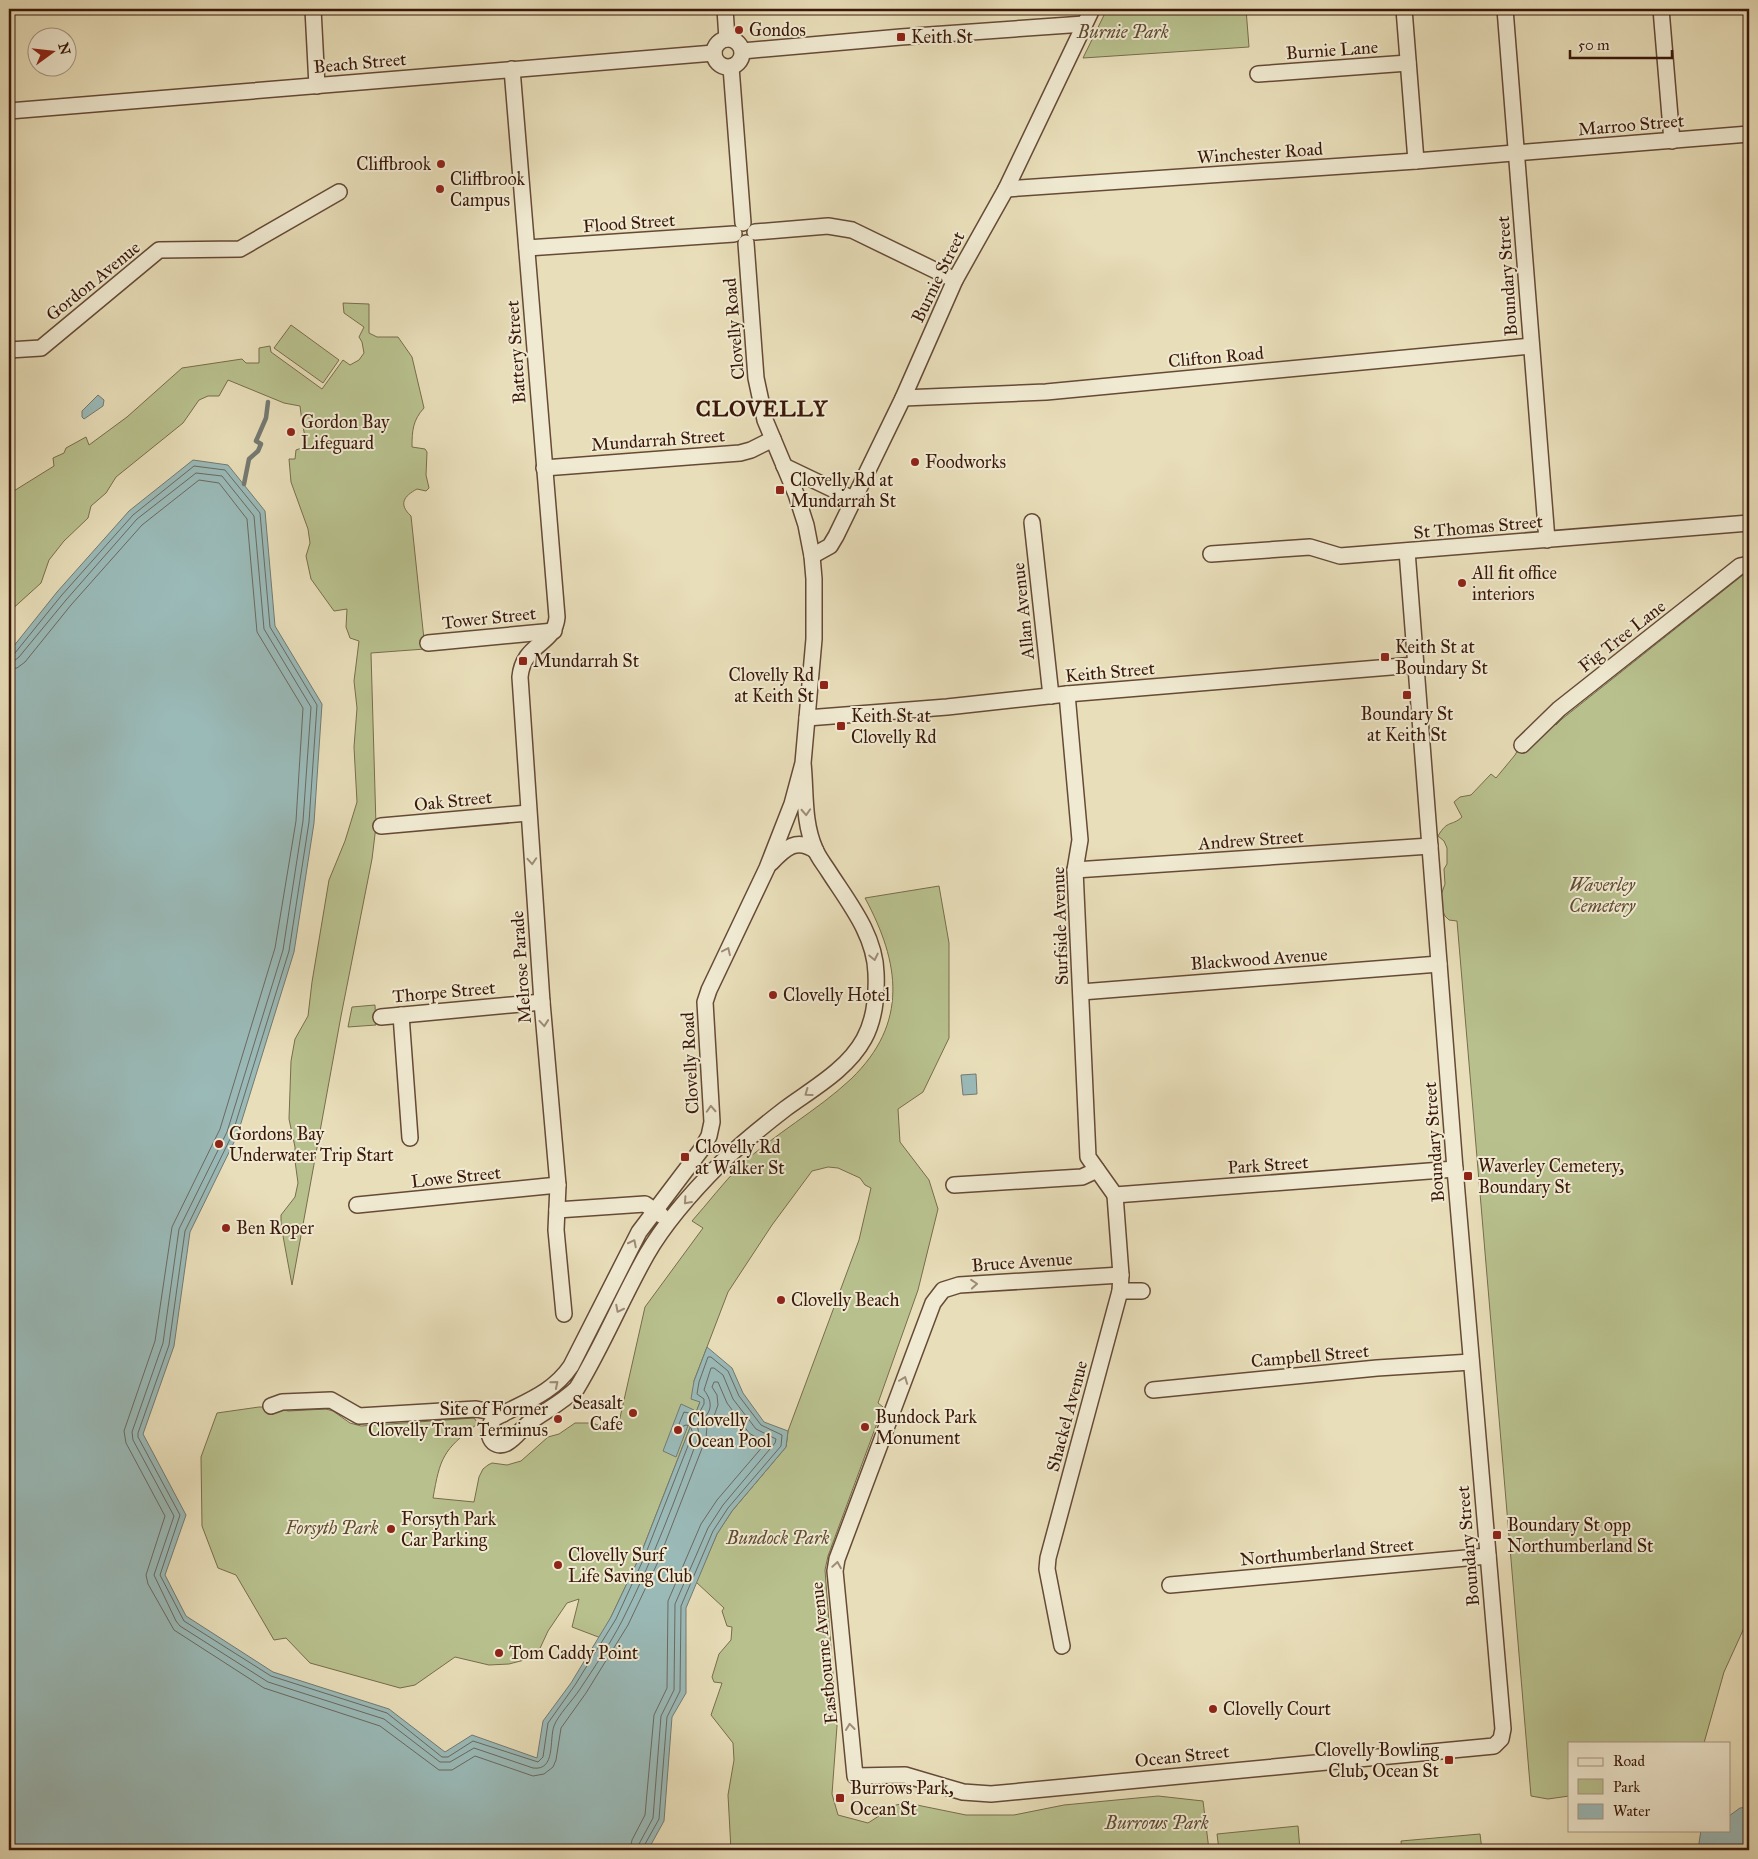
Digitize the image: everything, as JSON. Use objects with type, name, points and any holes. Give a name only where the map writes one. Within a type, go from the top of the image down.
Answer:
[{"type":"street","points":[[313,9],[316,86]]},
{"type":"street","points":[[725,9],[727,39]]},
{"type":"street","name":"Burnie Street","points":[[812,556],[830,546],[903,398],[955,280],[1006,189],[1092,9]]},
{"type":"street","points":[[1404,9],[1416,161]]},
{"type":"street","name":"Boundary Street","points":[[1505,9],[1547,540]]},
{"type":"street","points":[[1661,9],[1672,140]]},
{"type":"street","points":[[742,51],[1084,24]]},
{"type":"street","points":[[727,39],[731,39],[739,44],[742,51],[738,63],[731,67],[722,65],[715,58],[714,53],[720,42],[727,39]]},
{"type":"street","name":"Beach Street","points":[[9,112],[714,53]]},
{"type":"street","name":"Burnie Lane","points":[[1258,74],[1408,63]]},
{"type":"street","name":"Clovelly Road","points":[[669,1222],[648,1253],[577,1388],[522,1429],[510,1442],[503,1444],[495,1443],[489,1438],[488,1430],[490,1424],[503,1414],[552,1388],[563,1378],[571,1366],[639,1232],[701,1150],[709,1136],[712,1122],[706,1002],[709,990],[766,868],[792,804],[803,763],[815,607],[812,556],[806,525],[762,408],[756,378],[731,67]]},
{"type":"street","name":"Battery Street","points":[[512,69],[557,617],[554,630]]},
{"type":"street","name":"Marroo Street","points":[[1516,153],[1749,134]]},
{"type":"street","name":"Winchester Road","points":[[1006,189],[1516,153]]},
{"type":"street","name":"Gordon Avenue","points":[[9,350],[41,348],[160,250],[240,249],[339,192]]},
{"type":"street","name":"Flood Street","points":[[527,248],[828,226],[852,230],[955,280]]},
{"type":"street","name":"Clifton Road","points":[[903,398],[1046,392],[1531,346]]},
{"type":"street","name":"Mundarrah Street","points":[[544,468],[740,453],[751,450],[773,439]]},
{"type":"street","points":[[784,466],[853,499]]},
{"type":"street","name":"Allan Avenue","points":[[1032,522],[1051,696]]},
{"type":"street","name":"St Thomas Street","points":[[1210,554],[1310,548],[1340,556],[1749,524]]},
{"type":"street","name":"Boundary Street","points":[[1407,551],[1455,1170],[1503,1729]]},
{"type":"street","name":"Fig Tree Lane","points":[[1522,745],[1559,709],[1740,566],[1749,564]]},
{"type":"street","name":"Tower Street","points":[[428,643],[554,630]]},
{"type":"street","name":"Melrose Parade","points":[[554,630],[526,656],[521,667],[520,677],[542,1002],[558,1186],[556,1230],[564,1314]]},
{"type":"street","name":"Keith Street","points":[[807,718],[1416,665]]},
{"type":"street","name":"Surfside Avenue","points":[[1067,694],[1080,840],[1075,870],[1092,1163]]},
{"type":"street","points":[[557,1210],[645,1204],[669,1222],[721,1164],[755,1132],[830,1076],[859,1047],[868,1029],[876,1001],[876,973],[872,947],[858,918],[816,851],[807,821],[803,763]]},
{"type":"street","name":"Oak Street","points":[[381,826],[528,812]]},
{"type":"street","points":[[766,868],[781,852],[791,846],[806,845],[816,851]]},
{"type":"street","name":"Andrew Street","points":[[1075,870],[1430,846]]},
{"type":"street","name":"Blackwood Avenue","points":[[1081,992],[1439,964]]},
{"type":"street","name":"Thorpe Street","points":[[381,1017],[542,1002]]},
{"type":"street","points":[[401,1015],[410,1138]]},
{"type":"street","points":[[954,1185],[1082,1177],[1092,1163],[1114,1195]]},
{"type":"street","name":"Park Street","points":[[1114,1195],[1455,1170]]},
{"type":"street","name":"Lowe Street","points":[[357,1205],[558,1186]]},
{"type":"street","name":"Shackel Avenue","points":[[1062,1646],[1047,1569],[1048,1558],[1120,1291],[1114,1195]]},
{"type":"street","name":"Bruce Avenue","points":[[933,1303],[943,1290],[959,1285],[1120,1275]]},
{"type":"street","points":[[1120,1291],[1142,1291]]},
{"type":"street","name":"Eastbourne Avenue","points":[[855,1776],[835,1571],[841,1550],[933,1303]]},
{"type":"street","name":"Campbell Street","points":[[1153,1390],[1376,1368],[1471,1362]]},
{"type":"street","points":[[271,1406],[282,1402],[331,1400],[359,1416],[476,1409],[503,1414]]},
{"type":"street","name":"Northumberland Street","points":[[1170,1585],[1488,1556]]},
{"type":"street","name":"Ocean Street","points":[[855,1776],[906,1775],[963,1792],[991,1794],[1397,1754],[1480,1748],[1494,1746],[1501,1739],[1503,1729]]},
{"type":"green space","name":"Burnie Park","points":[[1107,9],[1246,9],[1249,47],[1083,58]]},
{"type":"green space","points":[[343,303],[369,304],[369,333],[377,337],[398,337],[412,357],[424,408],[417,417],[414,426],[412,447],[425,449],[427,452],[426,475],[429,488],[426,491],[417,489],[412,492],[406,497],[404,504],[411,516],[425,649],[371,653],[376,826],[372,859],[292,1285],[281,1225],[281,1215],[295,1197],[298,1183],[295,1147],[289,1119],[291,1061],[295,1039],[308,1016],[329,880],[345,841],[357,802],[354,747],[357,708],[354,681],[359,641],[350,638],[346,627],[347,609],[334,611],[311,579],[306,556],[310,543],[308,529],[291,482],[289,459],[295,459],[296,450],[307,446],[300,406],[284,403],[228,380],[219,396],[208,396],[199,400],[183,423],[116,477],[106,493],[91,506],[88,518],[64,541],[49,560],[41,583],[9,612],[9,494],[54,466],[53,458],[64,453],[66,448],[86,437],[89,445],[127,417],[182,368],[242,359],[246,363],[259,363],[259,348],[270,346],[271,352],[322,389],[343,360],[350,365],[359,360],[364,353],[359,337],[364,327],[344,313]]},
{"type":"green space","points":[[291,325],[339,360],[323,383],[274,348]]},
{"type":"green space","name":"Waverley Cemetery","points":[[1749,573],[1749,1617],[1724,1672],[1704,1742],[1568,1742],[1568,1796],[1548,1799],[1531,1796],[1457,921],[1449,920],[1440,906],[1445,884],[1444,869],[1447,864],[1447,848],[1444,841],[1438,836],[1447,825],[1462,817],[1454,802],[1460,797],[1471,795],[1491,774],[1496,778],[1515,755],[1524,739],[1553,722],[1556,725],[1743,575]]},
{"type":"green space","points":[[939,886],[949,943],[949,1038],[923,1092],[898,1109],[900,1142],[929,1180],[938,1209],[918,1290],[878,1403],[883,1407],[828,1556],[825,1570],[837,1726],[832,1794],[838,1815],[868,1823],[896,1805],[907,1803],[966,1815],[1014,1815],[1064,1805],[1158,1796],[1203,1801],[1209,1850],[731,1850],[728,1795],[734,1760],[733,1743],[711,1715],[722,1683],[714,1682],[712,1677],[719,1654],[731,1640],[732,1627],[727,1626],[722,1611],[724,1608],[696,1582],[717,1534],[732,1511],[786,1447],[788,1431],[859,1240],[871,1188],[865,1185],[860,1178],[838,1168],[828,1167],[812,1171],[772,1225],[728,1292],[694,1381],[700,1402],[640,1556],[601,1638],[572,1627],[579,1599],[567,1603],[548,1631],[536,1657],[509,1664],[489,1665],[455,1657],[415,1685],[400,1688],[310,1663],[286,1638],[274,1640],[236,1575],[218,1568],[202,1526],[201,1457],[217,1413],[259,1407],[274,1407],[288,1411],[326,1409],[333,1411],[350,1423],[361,1426],[474,1418],[477,1422],[476,1425],[456,1441],[445,1456],[438,1473],[433,1498],[474,1502],[479,1477],[483,1469],[492,1463],[507,1465],[521,1461],[548,1437],[559,1434],[575,1423],[592,1423],[617,1431],[645,1307],[703,1228],[692,1221],[740,1166],[753,1154],[824,1102],[851,1079],[870,1058],[883,1036],[890,1014],[893,992],[891,969],[886,946],[865,898]]},
{"type":"green space","points":[[375,1005],[376,1025],[348,1027],[352,1007]]},
{"type":"green space","points":[[1298,1826],[1300,1850],[1219,1850],[1217,1834]]},
{"type":"green space","points":[[1480,1834],[1482,1850],[1402,1850],[1401,1841]]},
{"type":"water","points":[[98,395],[104,400],[103,406],[84,419],[82,411]]},
{"type":"water","points":[[193,460],[228,465],[265,511],[275,626],[322,704],[314,823],[294,952],[237,1136],[190,1232],[174,1346],[143,1434],[186,1515],[165,1575],[186,1616],[273,1672],[389,1709],[445,1752],[472,1735],[537,1758],[543,1721],[571,1683],[611,1617],[640,1556],[700,1402],[691,1399],[694,1381],[707,1347],[732,1368],[743,1393],[764,1422],[788,1431],[786,1447],[732,1511],[717,1534],[686,1608],[686,1693],[672,1717],[664,1821],[648,1850],[9,1850],[9,652],[57,592],[129,511]]},
{"type":"water","points":[[976,1074],[977,1094],[963,1095],[961,1075]]},
{"type":"water","name":"Clovelly Ocean Pool","points":[[681,1404],[694,1410],[676,1457],[663,1451]]},
{"type":"water","points":[[1749,1807],[1749,1850],[1698,1850],[1701,1832],[1730,1832],[1730,1815],[1740,1808]]},
{"type":"waterway","points":[[244,484],[249,459],[258,451],[261,444],[256,441],[266,418],[268,402]]},
{"type":"place","name":"Gondos","points":[[739,30]]},
{"type":"place","name":"Keith St","points":[[901,37]]},
{"type":"place","name":"Cliffbrook","points":[[441,164]]},
{"type":"place","name":"Cliffbrook Campus","points":[[440,189]]},
{"type":"place","name":"Gordon Bay Lifeguard","points":[[291,432]]},
{"type":"place","name":"Foodworks","points":[[915,462]]},
{"type":"place","name":"Clovelly Rd at Mundarrah St","points":[[780,490]]},
{"type":"place","name":"All fit office interiors","points":[[1462,583]]},
{"type":"place","name":"Keith St at Boundary St","points":[[1385,657]]},
{"type":"place","name":"Mundarrah St","points":[[523,661]]},
{"type":"place","name":"Clovelly Rd at Keith St","points":[[824,685]]},
{"type":"place","name":"Boundary St at Keith St","points":[[1407,695]]},
{"type":"place","name":"Keith St at Clovelly Rd","points":[[841,726]]},
{"type":"place","name":"Clovelly Hotel","points":[[773,995]]},
{"type":"place","name":"Gordons Bay Underwater Trip Start","points":[[219,1144]]},
{"type":"place","name":"Clovelly Rd at Walker St","points":[[685,1157]]},
{"type":"place","name":"Waverley Cemetery, Boundary St","points":[[1468,1176]]},
{"type":"place","name":"Ben Roper","points":[[226,1228]]},
{"type":"place","name":"Clovelly Beach","points":[[781,1300]]},
{"type":"place","name":"Seasalt Cafe","points":[[633,1413]]},
{"type":"place","name":"Site of Former Clovelly Tram Terminus","points":[[558,1419]]},
{"type":"place","name":"Bundock Park Monument","points":[[865,1427]]},
{"type":"place","name":"Clovelly Ocean Pool","points":[[678,1430]]},
{"type":"place","name":"Forsyth Park Car Parking","points":[[391,1529]]},
{"type":"place","name":"Boundary St opp Northumberland St","points":[[1497,1535]]},
{"type":"place","name":"Clovelly Surf Life Saving Club","points":[[558,1565]]},
{"type":"place","name":"Tom Caddy Point","points":[[499,1653]]},
{"type":"place","name":"Clovelly Court","points":[[1213,1709]]},
{"type":"place","name":"Clovelly Bowling Club, Ocean St","points":[[1449,1760]]},
{"type":"place","name":"Burrows Park, Ocean St","points":[[840,1798]]},
{"type":"district","name":"CLOVELLY","points":[[762,408]]},
{"type":"park label","name":"Forsyth Park","points":[[332,1528]]},
{"type":"park label","name":"Bundock Park","points":[[778,1538]]},
{"type":"park label","name":"Burrows Park","points":[[1157,1823]]}]
